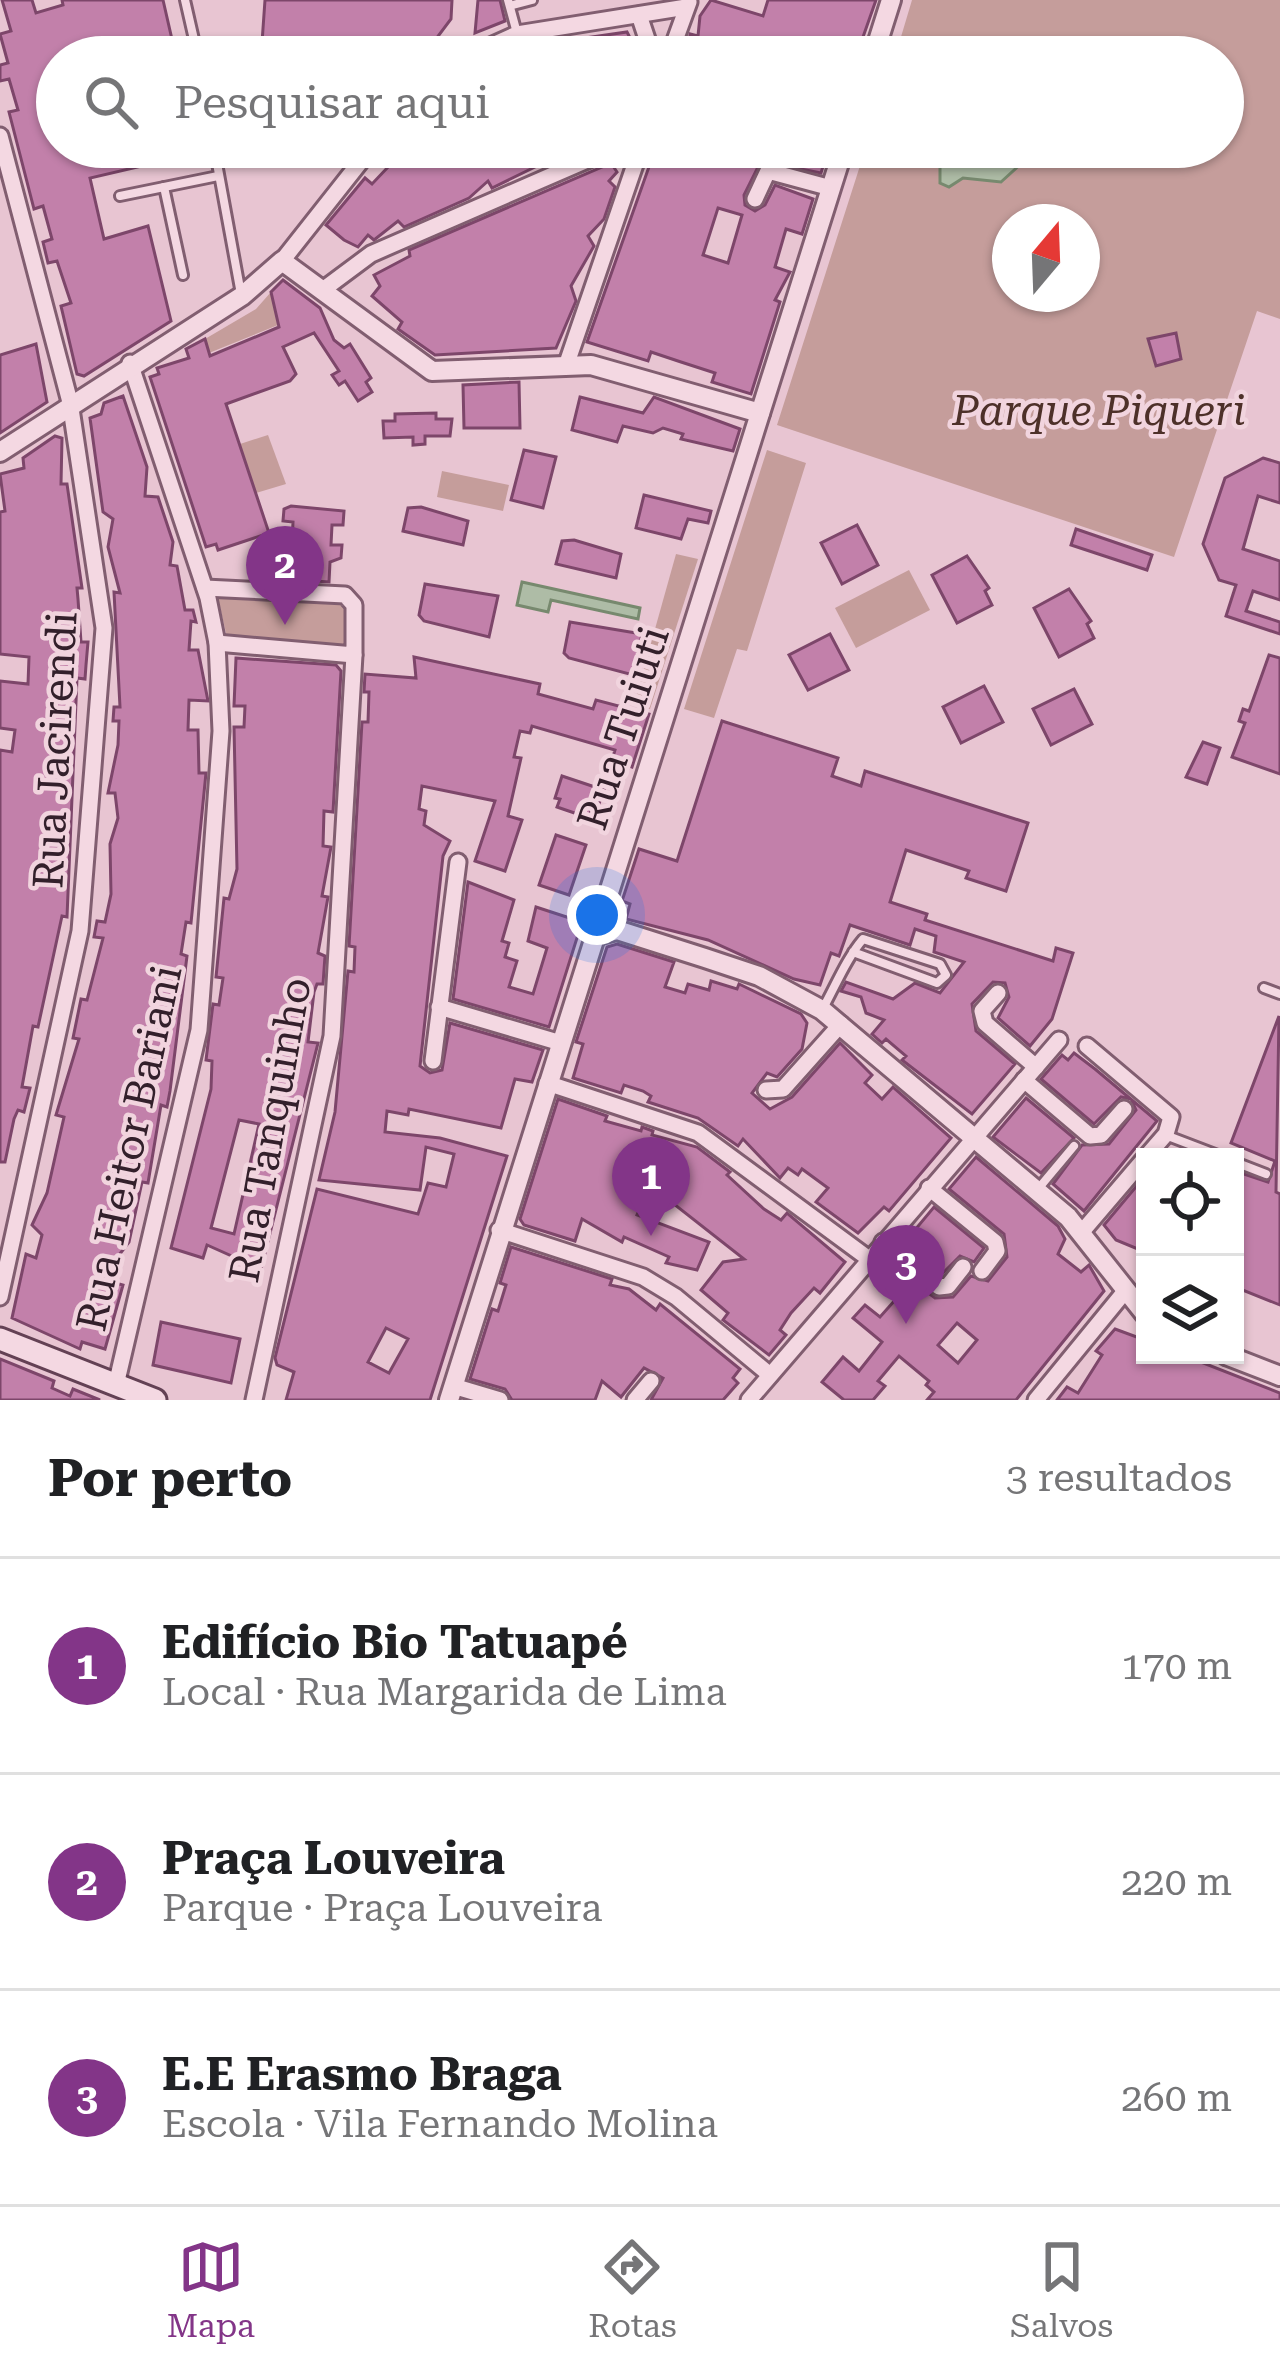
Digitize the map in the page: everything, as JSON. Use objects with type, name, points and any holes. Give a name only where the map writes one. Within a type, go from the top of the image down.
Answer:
[{"type":"main road","points":[[0,1339],[155,1400]]},
{"type":"street","points":[[880,36],[891,0]]},
{"type":"street","points":[[513,36],[688,4]]},
{"type":"street","points":[[677,36],[688,4]]},
{"type":"street","points":[[639,15],[646,36]]},
{"type":"street","name":"Rua Jacirendi","points":[[0,136],[8,201],[70,402],[104,628],[88,872],[75,954],[0,1298]]},
{"type":"street","points":[[0,452],[130,363],[242,296],[354,168]]},
{"type":"street","points":[[324,290],[371,254],[569,168]]},
{"type":"street","points":[[567,363],[634,168]]},
{"type":"street","name":"Rua Tuiuti","points":[[451,1393],[837,168]]},
{"type":"street","points":[[754,200],[768,171],[831,188]]},
{"type":"street","points":[[278,255],[432,371],[567,363],[636,374],[760,413]]},
{"type":"street","name":"Rua Heitor Bariani","points":[[116,1385],[199,1030],[219,808],[217,643],[205,588],[130,363]]},
{"type":"street","name":"Rua Tanquinho","points":[[205,588],[345,596],[354,605],[332,1036],[254,1400]]},
{"type":"street","points":[[217,643],[354,655]]},
{"type":"street","points":[[433,1061],[458,862]]},
{"type":"street","points":[[604,907],[617,930]]},
{"type":"street","points":[[594,936],[617,930],[758,976],[822,1010],[1037,1190],[1081,1233],[1136,1303]]},
{"type":"street","points":[[998,993],[982,1011],[985,1023],[1036,1066]]},
{"type":"street","points":[[439,1007],[561,1043]]},
{"type":"street","points":[[766,1090],[783,1089],[841,1024]]},
{"type":"street","points":[[749,1400],[1059,1040]]},
{"type":"street","points":[[1087,1046],[1171,1117],[1166,1134],[1154,1148]]},
{"type":"street","points":[[1024,1080],[1090,1136],[1101,1135],[1124,1109]]},
{"type":"street","points":[[547,1083],[698,1133],[869,1258]]},
{"type":"street","points":[[1081,1233],[1136,1170]]},
{"type":"street","points":[[929,1188],[995,1242],[997,1251],[982,1270]]},
{"type":"street","points":[[499,1230],[643,1277],[676,1297],[770,1375]]},
{"type":"street","points":[[883,1242],[939,1287],[948,1286],[963,1267]]},
{"type":"street","points":[[1036,1400],[1126,1290]]},
{"type":"street","points":[[1244,1362],[1280,1376]]},
{"type":"street","points":[[635,1400],[651,1381]]},
{"type":"street","points":[[451,1393],[500,1400]]},
{"type":"lane","points":[[185,0],[193,36]]},
{"type":"lane","points":[[517,34],[511,3],[532,0]]},
{"type":"lane","points":[[217,168],[242,296]]},
{"type":"lane","points":[[120,196],[218,176]]},
{"type":"lane","points":[[164,187],[183,275]]},
{"type":"lane","points":[[822,1010],[853,952],[862,939],[940,964],[946,975],[937,982],[853,952]]},
{"type":"lane","points":[[1264,988],[1280,994]]},
{"type":"lane","points":[[1166,1134],[1201,1148]]},
{"type":"lane","points":[[1037,1190],[1074,1147]]},
{"type":"lane","points":[[1244,1165],[1266,1174]]},
{"type":"green space","name":"Parque Piqueri","points":[[912,0],[1280,0],[1280,319],[1257,311],[1174,557],[777,425],[859,168],[1244,168],[1244,36],[901,36]]},
{"type":"green space","points":[[271,292],[278,325],[209,353],[205,339],[256,309]]},
{"type":"green space","points":[[268,435],[286,484],[256,493],[240,444]]},
{"type":"green space","points":[[767,450],[806,463],[747,651],[737,649],[714,718],[684,709]]},
{"type":"green space","points":[[442,471],[509,485],[503,511],[437,497]]},
{"type":"green space","points":[[676,554],[698,559],[650,709],[634,704]]},
{"type":"green space","points":[[909,570],[930,610],[856,648],[835,608]]},
{"type":"green space","points":[[218,599],[342,605],[347,613],[346,646],[227,637]]},
{"type":"shaded area","points":[[940,168],[1016,168],[1001,182],[963,178],[949,187],[940,183]]},
{"type":"shaded area","points":[[522,582],[640,608],[638,619],[551,600],[548,612],[517,605]]},
{"type":"building","points":[[2,0],[32,0],[36,13],[63,5],[62,0],[163,0],[171,36],[36,36],[36,168],[133,168],[90,178],[104,239],[148,226],[171,321],[84,376],[77,374],[61,306],[71,303],[57,261],[48,263],[43,242],[52,239],[43,206],[34,209],[9,112],[18,110],[9,79],[0,81],[0,65],[8,63],[0,34],[11,31]]},
{"type":"building","points":[[265,0],[452,0],[451,19],[438,36],[262,36]]},
{"type":"building","points":[[478,0],[500,0],[505,21],[475,33]]},
{"type":"building","points":[[711,0],[763,16],[768,0],[876,0],[863,36],[698,36],[700,16]]},
{"type":"building","points":[[387,168],[533,168],[492,188],[488,181],[469,198],[404,227],[398,221],[374,240],[368,235],[358,247],[326,225],[365,178],[372,184]]},
{"type":"building","points":[[599,168],[617,172],[609,181],[615,187],[604,219],[588,236],[594,246],[571,286],[576,301],[556,348],[435,355],[398,329],[402,322],[372,296],[380,286],[374,275],[410,256],[409,250]]},
{"type":"building","points":[[649,168],[758,168],[744,195],[745,205],[755,211],[765,205],[775,185],[813,199],[802,234],[786,229],[775,267],[790,272],[775,300],[780,302],[751,394],[712,382],[715,373],[651,352],[648,361],[587,342]],"holes":[[[718,208],[742,215],[728,263],[703,255]]]},
{"type":"building","points":[[283,280],[320,308],[334,340],[344,348],[350,344],[371,378],[366,382],[372,392],[358,401],[345,381],[339,385],[332,375],[339,371],[314,333],[283,347],[296,374],[290,381],[226,404],[269,533],[218,550],[216,544],[206,547],[150,377],[159,374],[157,368],[189,358],[186,349],[205,339],[210,356],[279,327],[271,292]]},
{"type":"building","points":[[1176,333],[1181,359],[1156,366],[1148,339]]},
{"type":"building","points":[[36,344],[47,402],[0,433],[0,355]]},
{"type":"building","points":[[519,382],[520,428],[464,428],[463,385]]},
{"type":"building","points":[[123,396],[147,467],[145,496],[158,497],[173,542],[170,565],[177,566],[185,610],[193,610],[196,622],[191,621],[189,650],[198,650],[208,701],[189,700],[188,730],[198,730],[199,773],[206,773],[191,923],[186,922],[181,954],[187,956],[167,1107],[161,1105],[148,1183],[142,1182],[129,1242],[119,1255],[112,1282],[123,1285],[105,1349],[82,1342],[80,1349],[12,1318],[26,1254],[36,1258],[42,1235],[32,1225],[47,1193],[64,1117],[56,1115],[79,1039],[73,1038],[81,999],[87,1000],[103,938],[94,937],[97,921],[105,922],[111,894],[110,844],[118,818],[115,793],[108,793],[118,745],[114,707],[120,707],[114,592],[120,593],[108,547],[113,519],[103,512],[90,418],[101,414],[104,403]]},
{"type":"building","points":[[580,397],[643,413],[654,397],[740,429],[733,451],[681,439],[683,434],[663,428],[653,433],[623,426],[617,442],[572,430]]},
{"type":"building","points":[[436,413],[436,419],[452,419],[450,436],[425,436],[425,444],[413,445],[413,437],[384,438],[383,421],[395,421],[395,414]]},
{"type":"building","points":[[55,436],[62,438],[61,484],[67,484],[82,588],[77,588],[81,642],[88,642],[85,679],[77,678],[67,917],[62,916],[38,1027],[33,1026],[22,1087],[30,1088],[24,1112],[18,1110],[5,1162],[0,1162],[0,750],[12,752],[15,730],[0,728],[0,681],[28,684],[29,657],[0,654],[0,512],[5,511],[0,474],[24,468],[23,458]]},
{"type":"building","points":[[524,450],[556,457],[543,508],[511,500]]},
{"type":"building","points":[[1263,458],[1280,463],[1280,503],[1258,496],[1243,549],[1280,561],[1280,600],[1253,591],[1246,611],[1280,622],[1280,634],[1226,616],[1236,585],[1219,580],[1203,544],[1225,478]]},
{"type":"building","points":[[644,495],[711,511],[708,523],[688,519],[681,539],[636,528]]},
{"type":"building","points":[[421,507],[468,521],[463,545],[403,531],[408,508]]},
{"type":"building","points":[[284,509],[344,511],[343,525],[332,525],[331,545],[342,545],[341,558],[330,562],[329,582],[315,581],[315,561],[281,555],[282,542],[292,543],[293,522],[283,521]]},
{"type":"building","points":[[857,525],[878,565],[842,584],[821,543]]},
{"type":"building","points":[[1076,529],[1152,555],[1147,570],[1071,545]]},
{"type":"building","points":[[562,541],[621,554],[616,578],[556,564]]},
{"type":"building","points":[[967,556],[989,588],[985,591],[992,605],[957,623],[932,575]]},
{"type":"building","points":[[425,584],[498,596],[489,637],[424,621],[419,615]]},
{"type":"building","points":[[1069,589],[1091,621],[1087,624],[1094,638],[1059,657],[1034,608]]},
{"type":"building","points":[[570,622],[642,634],[633,675],[569,658],[564,653]]},
{"type":"building","points":[[830,634],[849,670],[808,690],[789,655]]},
{"type":"building","points":[[1269,655],[1280,658],[1280,774],[1232,757],[1245,723],[1239,721],[1243,709],[1249,711]]},
{"type":"building","points":[[414,657],[540,684],[538,694],[593,709],[596,700],[649,714],[632,767],[612,760],[615,750],[532,726],[530,733],[520,731],[514,757],[521,758],[508,816],[522,820],[505,871],[475,861],[495,801],[422,786],[419,809],[426,811],[424,825],[450,841],[443,856],[420,1066],[430,1073],[442,1070],[450,1023],[543,1050],[532,1082],[515,1079],[501,1128],[409,1109],[408,1115],[387,1111],[385,1132],[440,1138],[507,1156],[430,1400],[286,1400],[294,1372],[277,1365],[275,1358],[317,1189],[418,1214],[428,1183],[446,1187],[454,1154],[426,1147],[420,1190],[319,1180],[335,1112],[348,971],[354,972],[355,947],[349,946],[362,722],[368,722],[365,674],[416,678]],"holes":[[[386,1328],[408,1339],[389,1373],[368,1362]]]},
{"type":"building","points":[[236,658],[336,665],[341,671],[333,812],[324,811],[323,846],[331,847],[318,953],[325,956],[323,984],[317,984],[314,992],[308,1042],[318,1043],[261,1269],[207,1245],[203,1258],[171,1248],[211,1089],[212,1061],[206,1060],[213,1004],[219,1005],[223,978],[216,977],[224,898],[229,899],[237,869],[234,727],[244,727],[245,706],[234,706]],"holes":[[[239,1120],[259,1124],[234,1234],[211,1228]]]},
{"type":"building","points":[[984,686],[1003,722],[961,743],[943,707]]},
{"type":"building","points":[[1074,689],[1092,724],[1051,745],[1033,709]]},
{"type":"building","points":[[722,721],[838,758],[832,776],[861,786],[865,771],[1028,823],[1006,891],[966,878],[969,871],[906,850],[890,902],[927,914],[925,920],[1053,961],[1056,948],[1073,953],[1052,1019],[1030,1046],[998,1018],[1009,997],[1005,983],[993,982],[972,1004],[976,1031],[1015,1064],[972,1114],[902,1060],[906,1056],[886,1039],[882,1043],[872,1034],[884,1020],[866,1013],[861,997],[841,991],[846,982],[893,999],[915,983],[940,993],[964,962],[934,952],[936,936],[915,929],[910,945],[850,925],[839,956],[831,953],[820,985],[794,979],[708,940],[626,919],[630,904],[622,901],[639,849],[677,861]]},
{"type":"building","points":[[1203,742],[1220,748],[1207,784],[1186,777]]},
{"type":"building","points":[[562,776],[604,790],[589,818],[557,807]]},
{"type":"building","points":[[556,835],[586,845],[569,895],[539,885]]},
{"type":"building","points":[[468,882],[514,900],[502,941],[509,943],[505,957],[517,961],[509,987],[533,994],[547,948],[528,941],[536,907],[582,922],[549,1027],[453,999]]},
{"type":"building","points":[[617,944],[674,962],[665,987],[685,993],[688,984],[709,990],[711,981],[737,989],[739,984],[801,1014],[807,1023],[802,1049],[777,1077],[767,1073],[752,1093],[770,1109],[792,1097],[840,1043],[872,1075],[865,1083],[882,1099],[893,1087],[951,1138],[889,1211],[884,1207],[858,1233],[816,1202],[828,1188],[802,1169],[798,1175],[788,1168],[780,1178],[743,1139],[738,1146],[698,1118],[648,1102],[651,1096],[643,1091],[624,1085],[621,1093],[573,1078],[583,1044],[576,1042],[607,947]]},
{"type":"building","points":[[1279,1016],[1276,1192],[1280,1194],[1280,1305],[1244,1291],[1244,1174],[1268,1182],[1275,1161],[1231,1143]]},
{"type":"building","points":[[1074,1053],[1131,1099],[1121,1097],[1094,1124],[1041,1079],[1062,1055],[1068,1060]]},
{"type":"building","points":[[1026,1098],[1074,1138],[1041,1173],[993,1137]]},
{"type":"building","points":[[558,1099],[607,1116],[605,1121],[641,1131],[642,1127],[653,1131],[652,1135],[697,1147],[730,1172],[727,1175],[764,1209],[781,1220],[787,1213],[845,1262],[820,1293],[814,1288],[791,1313],[780,1330],[786,1335],[769,1355],[723,1320],[728,1313],[701,1290],[723,1262],[744,1259],[674,1204],[646,1195],[637,1215],[709,1242],[697,1270],[666,1263],[669,1257],[624,1237],[622,1242],[582,1219],[575,1241],[524,1225],[520,1219]]},
{"type":"building","points":[[1131,1099],[1157,1121],[1084,1211],[1053,1184],[1082,1145],[1109,1144],[1136,1110]]},
{"type":"building","points":[[976,1157],[1058,1226],[1065,1239],[1058,1254],[1081,1272],[1089,1265],[1104,1291],[1016,1400],[927,1400],[934,1392],[926,1385],[929,1381],[899,1356],[878,1381],[885,1386],[873,1400],[844,1400],[822,1382],[843,1357],[859,1371],[882,1342],[853,1318],[865,1305],[880,1317],[912,1281],[935,1298],[953,1297],[971,1276],[988,1281],[1007,1257],[1004,1234],[949,1189]],"holes":[[[957,1323],[977,1340],[958,1363],[938,1345]]]},
{"type":"building","points":[[1136,1187],[1136,1248],[1116,1240],[1104,1225]]},
{"type":"building","points":[[934,1207],[984,1248],[974,1262],[960,1256],[942,1274],[904,1243]]},
{"type":"building","points":[[511,1247],[612,1279],[610,1285],[629,1289],[656,1310],[660,1304],[740,1369],[733,1378],[738,1383],[723,1400],[651,1400],[663,1378],[644,1368],[621,1397],[602,1381],[595,1400],[512,1400],[505,1389],[470,1379],[492,1309],[498,1311],[506,1285],[500,1283]]},
{"type":"building","points":[[161,1322],[240,1339],[231,1383],[153,1365]]},
{"type":"building","points":[[1115,1329],[1136,1337],[1136,1364],[1206,1364],[1280,1393],[1280,1400],[1057,1400],[1067,1387],[1078,1393],[1102,1355],[1096,1351]]},
{"type":"building","points":[[0,1359],[54,1381],[52,1388],[70,1396],[73,1389],[100,1400],[0,1400]]},
{"type":"place","name":"Praça Louveira","points":[[285,625]]},
{"type":"place","name":"Edifício Bio Tatuapé","points":[[651,1236]]},
{"type":"place","name":"E.E Erasmo Braga","points":[[906,1324]]}]
